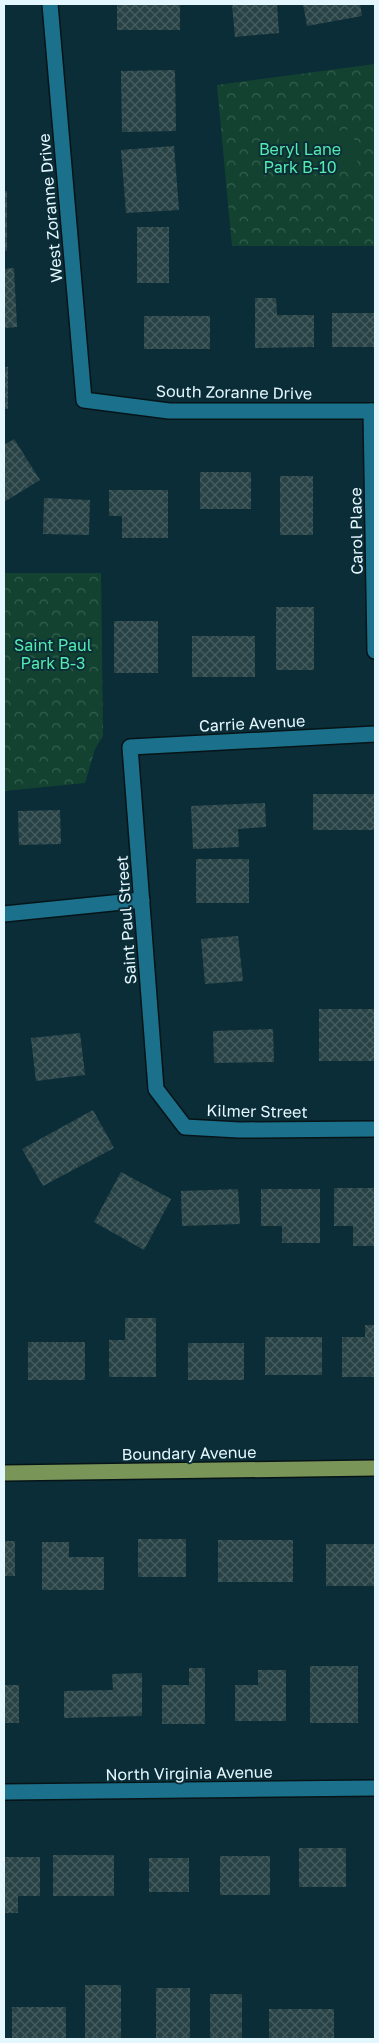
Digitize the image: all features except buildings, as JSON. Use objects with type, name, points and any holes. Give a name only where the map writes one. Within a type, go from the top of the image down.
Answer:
[{"type":"main road","name":"Boundary Avenue","points":[[4,1473],[375,1468]]},
{"type":"street","name":"West Zoranne Drive","points":[[50,4],[84,400],[94,402]]},
{"type":"street","name":"South Zoranne Drive","points":[[94,402],[169,411],[373,411]]},
{"type":"street","name":"Carol Place","points":[[373,411],[375,651]]},
{"type":"street","name":"Carrie Avenue","points":[[130,747],[375,734]]},
{"type":"street","name":"Saint Paul Street","points":[[130,747],[156,1089]]},
{"type":"street","points":[[4,914],[142,900]]},
{"type":"street","name":"Kilmer Street","points":[[156,1089],[185,1127],[239,1130],[375,1129]]},
{"type":"street","name":"North Virginia Avenue","points":[[4,1792],[375,1788]]},
{"type":"green space","name":"Beryl Lane Park B-10","points":[[375,64],[375,246],[232,246],[217,85]]},
{"type":"green space","points":[[353,129],[358,169],[284,178],[279,138]]},
{"type":"green space","name":"Saint Paul Park B-3","points":[[4,573],[101,573],[103,736],[95,749],[85,783],[4,791]]}]
